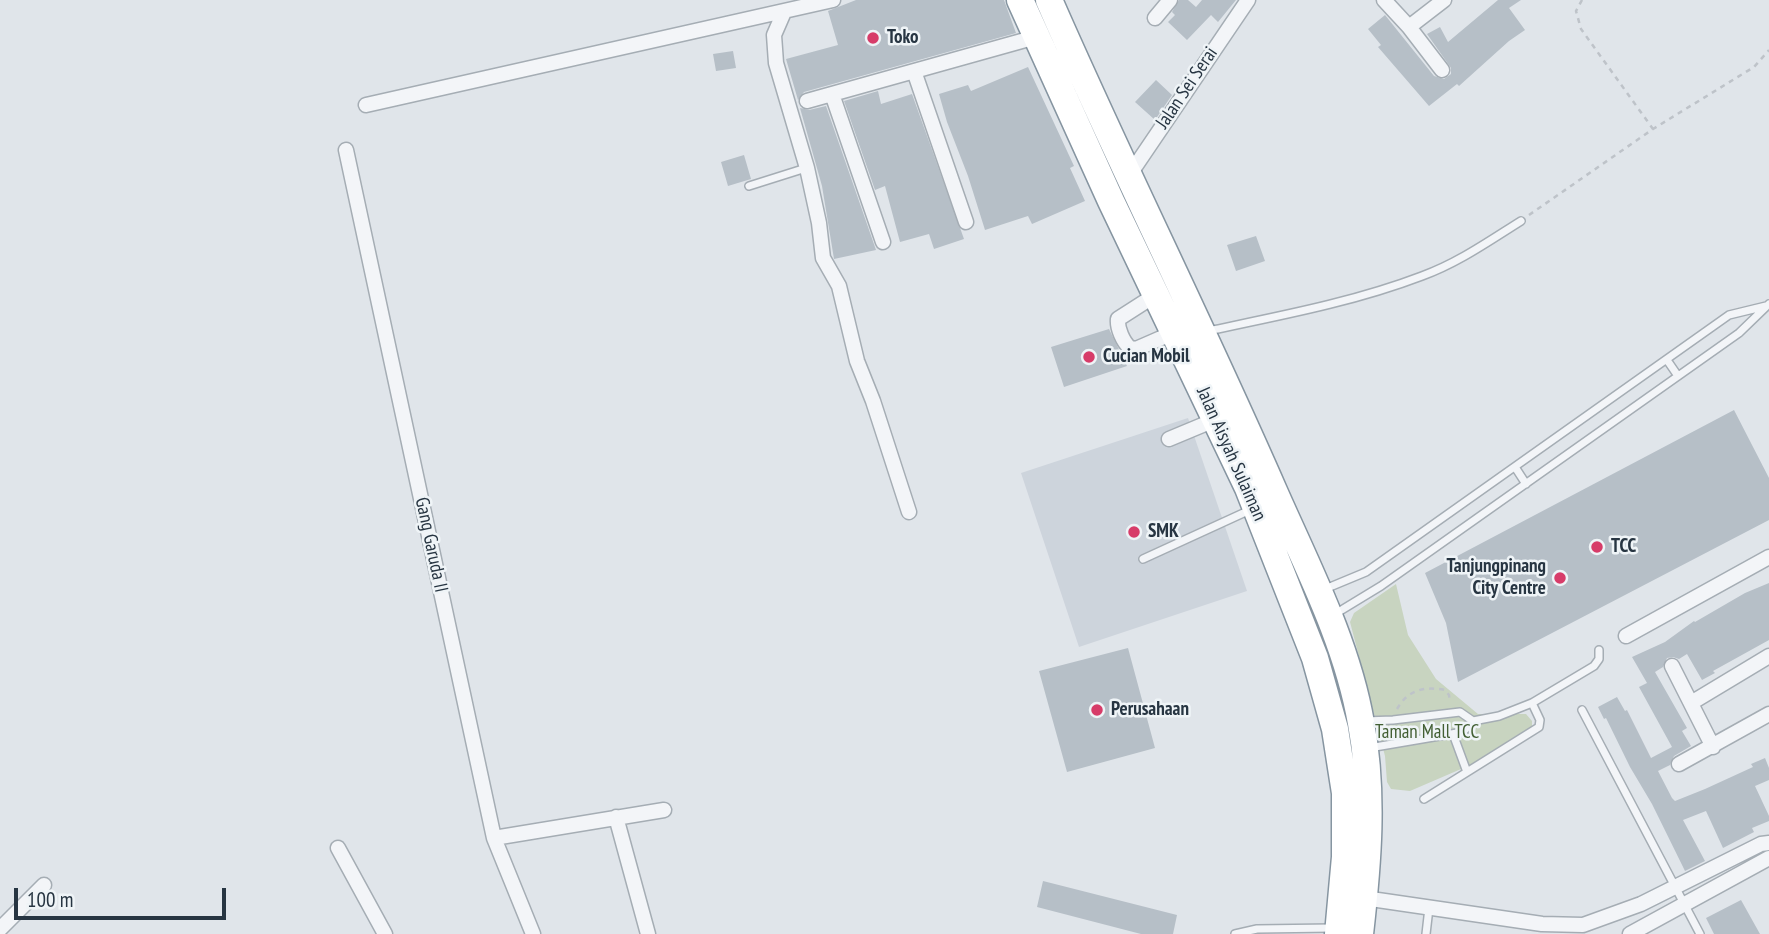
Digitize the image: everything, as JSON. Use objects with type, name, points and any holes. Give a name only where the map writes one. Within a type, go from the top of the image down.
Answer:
[{"type":"highway","name":"Jalan Aisyah Sulaiman","points":[[1020,0],[1157,294],[1188,332],[1237,404],[1258,491],[1315,658],[1335,729],[1345,793],[1346,932]]},
{"type":"highway","name":"Jalan Aisyah Sulaiman","points":[[1049,0],[1128,177],[1188,332],[1217,419],[1318,591],[1353,686],[1361,721],[1369,782],[1364,898],[1346,932]]},
{"type":"street","points":[[366,106],[833,0]]},
{"type":"street","points":[[1155,18],[1170,0]]},
{"type":"street","points":[[1384,0],[1442,70]]},
{"type":"street","points":[[1409,27],[1444,0]]},
{"type":"street","name":"Jalan Sei Serai","points":[[1128,177],[1246,1]]},
{"type":"street","points":[[784,12],[774,35],[774,53],[807,168],[819,223],[823,258],[839,285],[857,361],[873,401],[909,512]]},
{"type":"street","points":[[807,101],[1036,37]]},
{"type":"street","points":[[914,71],[966,222]]},
{"type":"street","points":[[832,94],[883,242]]},
{"type":"street","name":"Gang Garuda II","points":[[346,150],[494,838],[533,934]]},
{"type":"street","points":[[1157,294],[1118,319],[1118,327],[1126,345],[1136,349],[1188,332]]},
{"type":"street","points":[[1169,439],[1217,419]]},
{"type":"street","points":[[1626,636],[1769,557]]},
{"type":"street","points":[[1691,703],[1769,656]]},
{"type":"street","points":[[1672,666],[1713,747]]},
{"type":"street","points":[[1679,764],[1768,718]]},
{"type":"street","points":[[494,838],[664,810]]},
{"type":"street","points":[[616,817],[648,934]]},
{"type":"street","points":[[1364,898],[1541,929],[1569,926],[1596,921],[1642,904],[1761,844],[1769,843]]},
{"type":"street","points":[[338,848],[385,934]]},
{"type":"street","points":[[1630,934],[1769,858]]},
{"type":"street","points":[[0,929],[44,885]]},
{"type":"lane","points":[[749,186],[807,168]]},
{"type":"lane","points":[[1188,332],[1284,315],[1394,286],[1423,276],[1474,251],[1521,220]]},
{"type":"lane","points":[[1318,591],[1366,572],[1729,315],[1768,305]]},
{"type":"lane","points":[[1329,618],[1381,586],[1739,333],[1768,305]]},
{"type":"lane","points":[[1667,359],[1678,376]]},
{"type":"lane","points":[[1515,467],[1526,484]]},
{"type":"lane","points":[[1143,559],[1258,491]]},
{"type":"lane","points":[[1365,748],[1463,732],[1473,721],[1499,716],[1532,703],[1597,664],[1600,659],[1599,650]]},
{"type":"lane","points":[[1424,799],[1539,727],[1540,720],[1532,703]]},
{"type":"lane","points":[[1582,710],[1700,934]]},
{"type":"lane","points":[[1361,721],[1460,712],[1473,721]]},
{"type":"lane","points":[[1452,734],[1466,772]]},
{"type":"lane","points":[[1426,934],[1429,908]]},
{"type":"lane","points":[[1235,934],[1273,928],[1346,932]]},
{"type":"path","points":[[1582,0],[1576,11],[1581,29],[1653,129]]},
{"type":"path","points":[[1521,220],[1653,129],[1754,67],[1769,51]]},
{"type":"path","points":[[1393,720],[1404,698],[1418,689],[1445,690],[1450,698],[1450,713]]},
{"type":"shaded area","name":"SMK","points":[[1188,418],[1247,591],[1079,647],[1021,473]]},
{"type":"green space","name":"Taman Mall TCC","points":[[1396,584],[1408,635],[1436,679],[1478,714],[1526,714],[1532,721],[1532,728],[1475,763],[1410,791],[1391,789],[1387,782],[1385,756],[1350,622],[1354,613]]},
{"type":"building","points":[[856,0],[1004,0],[1016,33],[804,92],[798,100],[786,59],[838,45],[828,11]]},
{"type":"building","points":[[1179,0],[1188,0],[1196,7],[1202,0],[1236,0],[1218,22],[1211,15],[1187,40],[1168,22],[1175,15],[1172,12]]},
{"type":"building","points":[[1498,0],[1521,0],[1509,8],[1525,30],[1459,86],[1457,84],[1429,106],[1378,47],[1381,45],[1368,29],[1385,15],[1434,76],[1444,79],[1451,74],[1451,68],[1427,34],[1440,27],[1448,42]]},
{"type":"building","points":[[733,51],[736,68],[716,71],[713,54]]},
{"type":"building","points":[[1028,67],[1074,166],[1070,168],[1085,201],[1032,224],[1028,216],[985,230],[939,94],[968,85],[971,91]]},
{"type":"building","points":[[1156,80],[1172,95],[1155,120],[1135,102]]},
{"type":"building","points":[[878,91],[881,104],[912,94],[964,239],[934,249],[929,234],[900,242],[885,186],[875,190],[844,101]]},
{"type":"building","points":[[826,106],[876,250],[834,259],[822,186],[800,108],[809,110]]},
{"type":"building","points":[[744,155],[751,179],[728,186],[721,162]]},
{"type":"building","points":[[1256,236],[1265,261],[1236,271],[1227,245]]},
{"type":"building","name":"Cucian Mobil","points":[[1109,329],[1127,366],[1064,387],[1051,347]]},
{"type":"building","name":"TCC","points":[[1734,410],[1769,478],[1769,520],[1458,682],[1446,623],[1425,573]]},
{"type":"building","points":[[1769,583],[1769,640],[1702,680],[1687,654],[1679,659],[1667,658],[1663,667],[1655,672],[1687,728],[1682,731],[1691,746],[1674,756],[1670,765],[1658,771],[1675,801],[1753,767],[1751,764],[1765,758],[1769,768],[1769,780],[1755,786],[1769,821],[1752,828],[1754,832],[1723,848],[1706,811],[1683,820],[1705,861],[1685,871],[1652,804],[1598,707],[1617,697],[1625,711],[1627,710],[1651,758],[1672,747],[1639,687],[1647,683],[1632,657],[1665,642],[1694,621],[1745,593]]},
{"type":"building","name":"Perusahaan","points":[[1128,648],[1155,748],[1067,772],[1039,671]]},
{"type":"building","points":[[1043,881],[1177,915],[1173,934],[1141,934],[1037,907]]},
{"type":"building","points":[[1741,900],[1760,934],[1714,934],[1706,918]]},
{"type":"place","name":"Toko","points":[[873,38]]},
{"type":"place","name":"Cucian Mobil","points":[[1089,357]]},
{"type":"place","name":"SMK","points":[[1134,532]]},
{"type":"place","name":"TCC","points":[[1597,547]]},
{"type":"place","name":"Tanjungpinang City Centre","points":[[1560,578]]},
{"type":"place","name":"Perusahaan","points":[[1097,710]]}]
